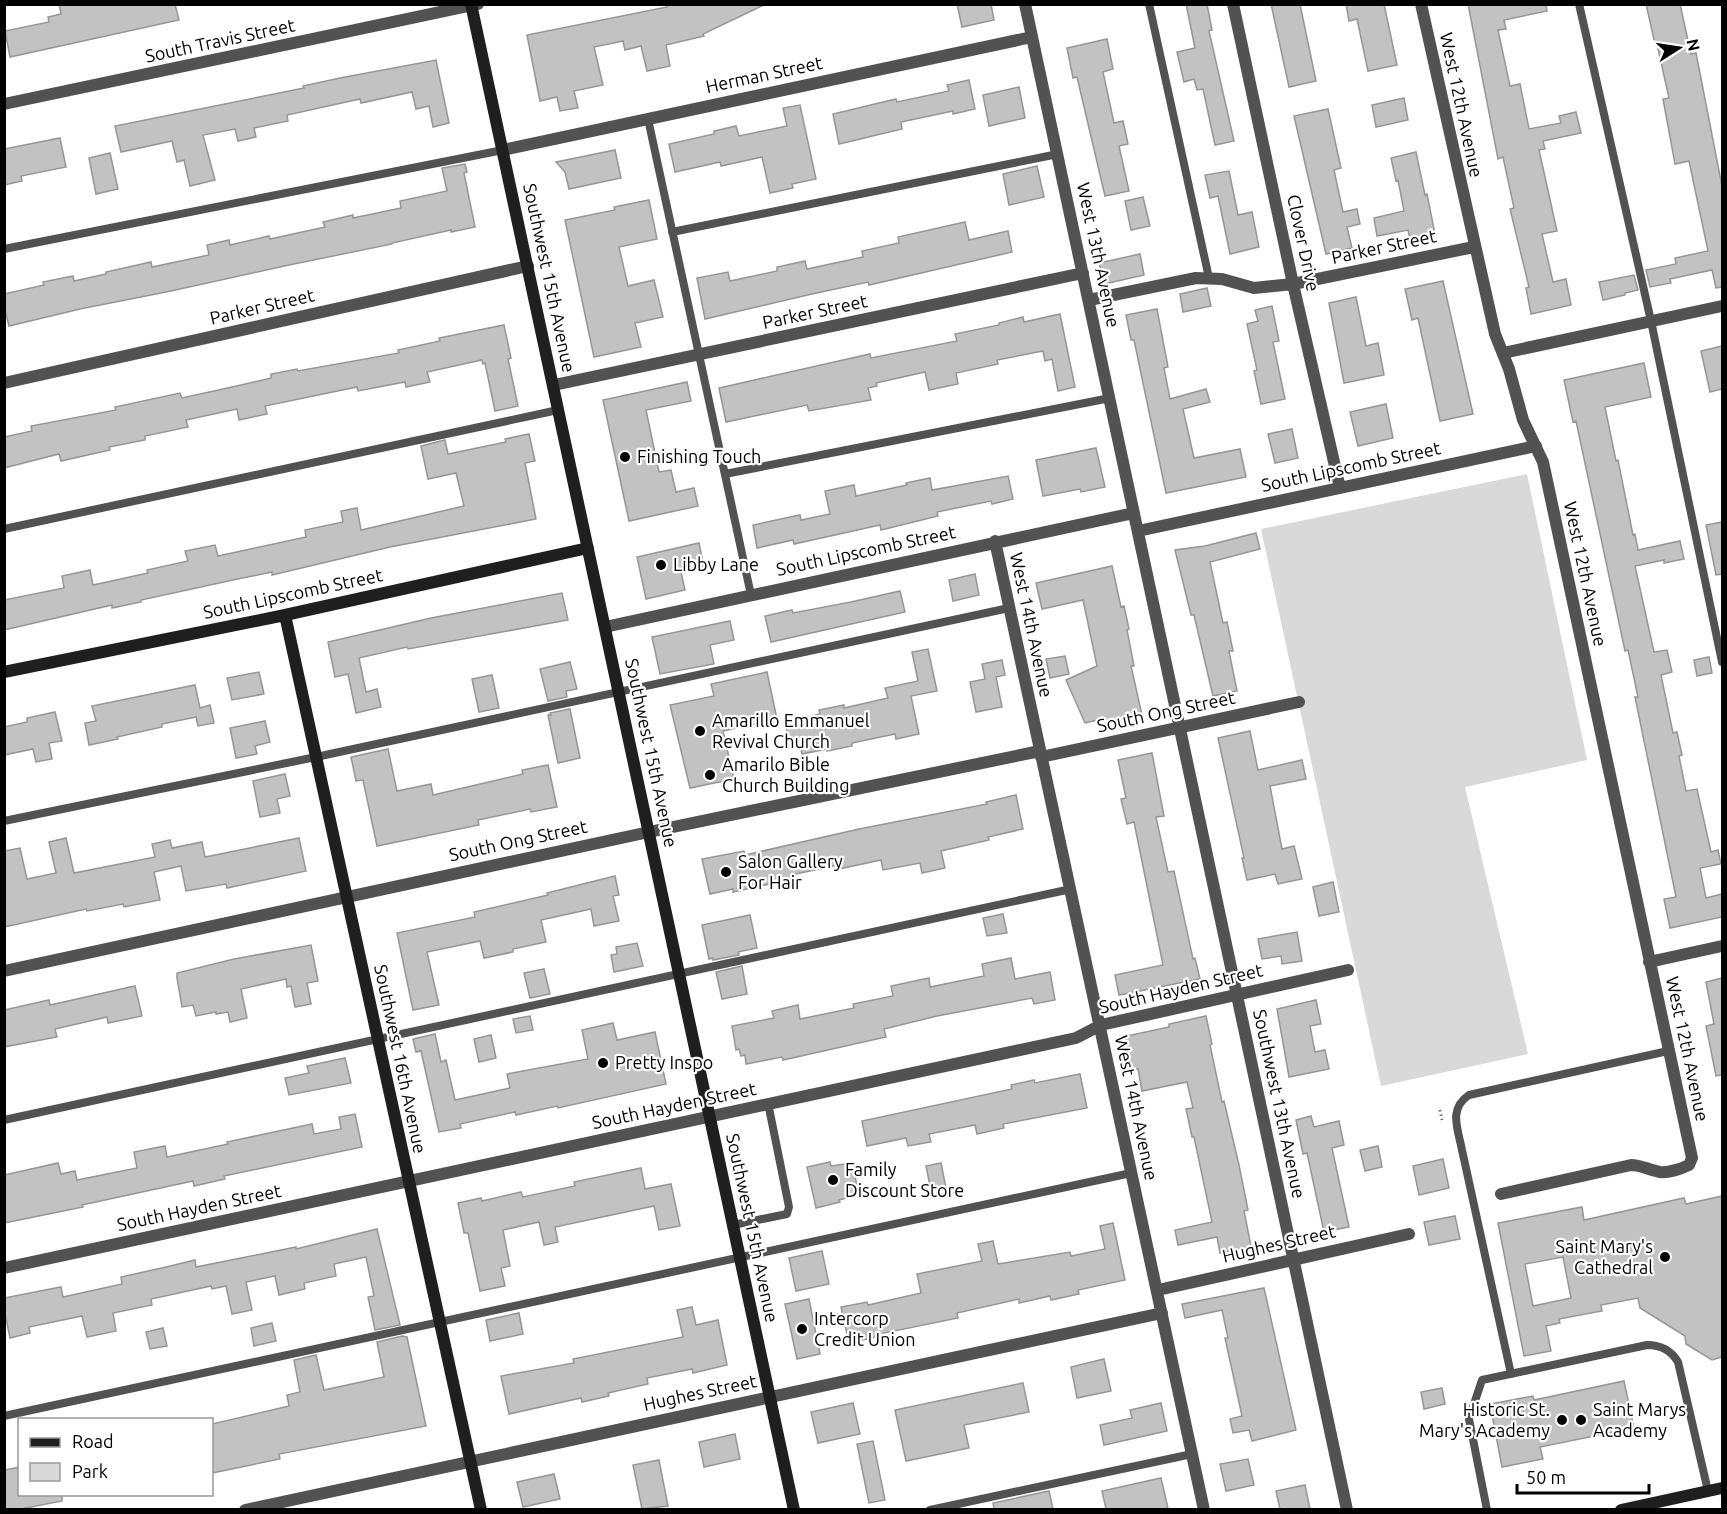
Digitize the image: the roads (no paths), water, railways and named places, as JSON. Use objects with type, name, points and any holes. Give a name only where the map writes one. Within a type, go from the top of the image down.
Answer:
[{"type":"main road","name":"Southwest 15th Avenue","points":[[473,5],[794,1509]]},
{"type":"main road","name":"South Lipscomb Street","points":[[4,672],[285,615],[588,548]]},
{"type":"main road","name":"Southwest 16th Avenue","points":[[285,615],[481,1509]]},
{"type":"main road","points":[[1622,1509],[1722,1488]]},
{"type":"street","name":"West 13th Avenue","points":[[1025,4],[1138,531]]},
{"type":"street","name":"Clover Drive","points":[[1233,4],[1293,284],[1340,488]]},
{"type":"street","name":"West 12th Avenue","points":[[1420,4],[1495,333],[1512,376],[1523,420],[1543,462],[1692,1158],[1689,1165],[1660,1172],[1640,1165],[1631,1165],[1501,1194]]},
{"type":"street","name":"South Travis Street","points":[[4,104],[473,5]]},
{"type":"street","name":"Herman Street","points":[[503,150],[1032,37]]},
{"type":"street","name":"Parker Street","points":[[1089,300],[1196,278],[1222,279],[1254,288],[1293,284],[1474,247]]},
{"type":"street","name":"Parker Street","points":[[4,383],[528,266]]},
{"type":"street","name":"Parker Street","points":[[554,385],[1083,273]]},
{"type":"street","points":[[1503,353],[1722,306]]},
{"type":"street","name":"South Lipscomb Street","points":[[1138,531],[1536,446]]},
{"type":"street","name":"South Lipscomb Street","points":[[605,627],[1134,513]]},
{"type":"street","name":"Southwest 13th Avenue","points":[[1138,531],[1347,1509]]},
{"type":"street","name":"West 14th Avenue","points":[[995,542],[1162,1313]]},
{"type":"street","name":"South Ong Street","points":[[4,971],[649,832],[1299,702]]},
{"type":"street","points":[[1649,962],[1722,946]]},
{"type":"street","name":"South Hayden Street","points":[[4,1268],[1076,1038],[1101,1025],[1348,970]]},
{"type":"street","name":"Hughes Street","points":[[1158,1290],[1409,1234]]},
{"type":"street","points":[[1162,1313],[1204,1509]]},
{"type":"street","name":"Hughes Street","points":[[245,1509],[1162,1313]]},
{"type":"lane","points":[[1149,4],[1209,278]]},
{"type":"lane","points":[[1579,4],[1651,321],[1722,662]]},
{"type":"lane","points":[[648,119],[751,595]]},
{"type":"lane","points":[[4,249],[503,150]]},
{"type":"lane","points":[[672,232],[1058,154]]},
{"type":"lane","points":[[725,474],[1110,398]]},
{"type":"lane","points":[[4,529],[558,410]]},
{"type":"lane","points":[[4,821],[316,757],[1009,608]]},
{"type":"lane","points":[[4,1120],[1071,889]]},
{"type":"lane","points":[[1511,1374],[1462,1150],[1456,1108],[1461,1100],[1469,1095],[1668,1051]]},
{"type":"lane","points":[[733,1225],[787,1214],[789,1207],[768,1104]]},
{"type":"lane","points":[[4,1416],[1131,1173]]},
{"type":"lane","points":[[1487,1509],[1468,1419],[1482,1380],[1647,1345],[1659,1345],[1674,1355],[1678,1362],[1708,1491]]},
{"type":"lane","points":[[930,1509],[1192,1454]]},
{"type":"place","name":"Finishing Touch","points":[[625,457]]},
{"type":"place","name":"Libby Lane","points":[[661,565]]},
{"type":"place","name":"Amarillo Emmanuel Revival Church","points":[[700,731]]},
{"type":"place","name":"Amarilo Bible Church Building","points":[[710,775]]},
{"type":"place","name":"Salon Gallery For Hair","points":[[726,872]]},
{"type":"place","name":"Pretty Inspo","points":[[603,1063]]},
{"type":"place","name":"Family Discount Store","points":[[833,1180]]},
{"type":"place","name":"Saint Mary's Cathedral","points":[[1665,1257]]},
{"type":"place","name":"Intercorp Credit Union","points":[[802,1329]]},
{"type":"place","name":"Historic St. Mary's Academy","points":[[1562,1420]]},
{"type":"place","name":"Saint Marys Academy","points":[[1581,1420]]}]
